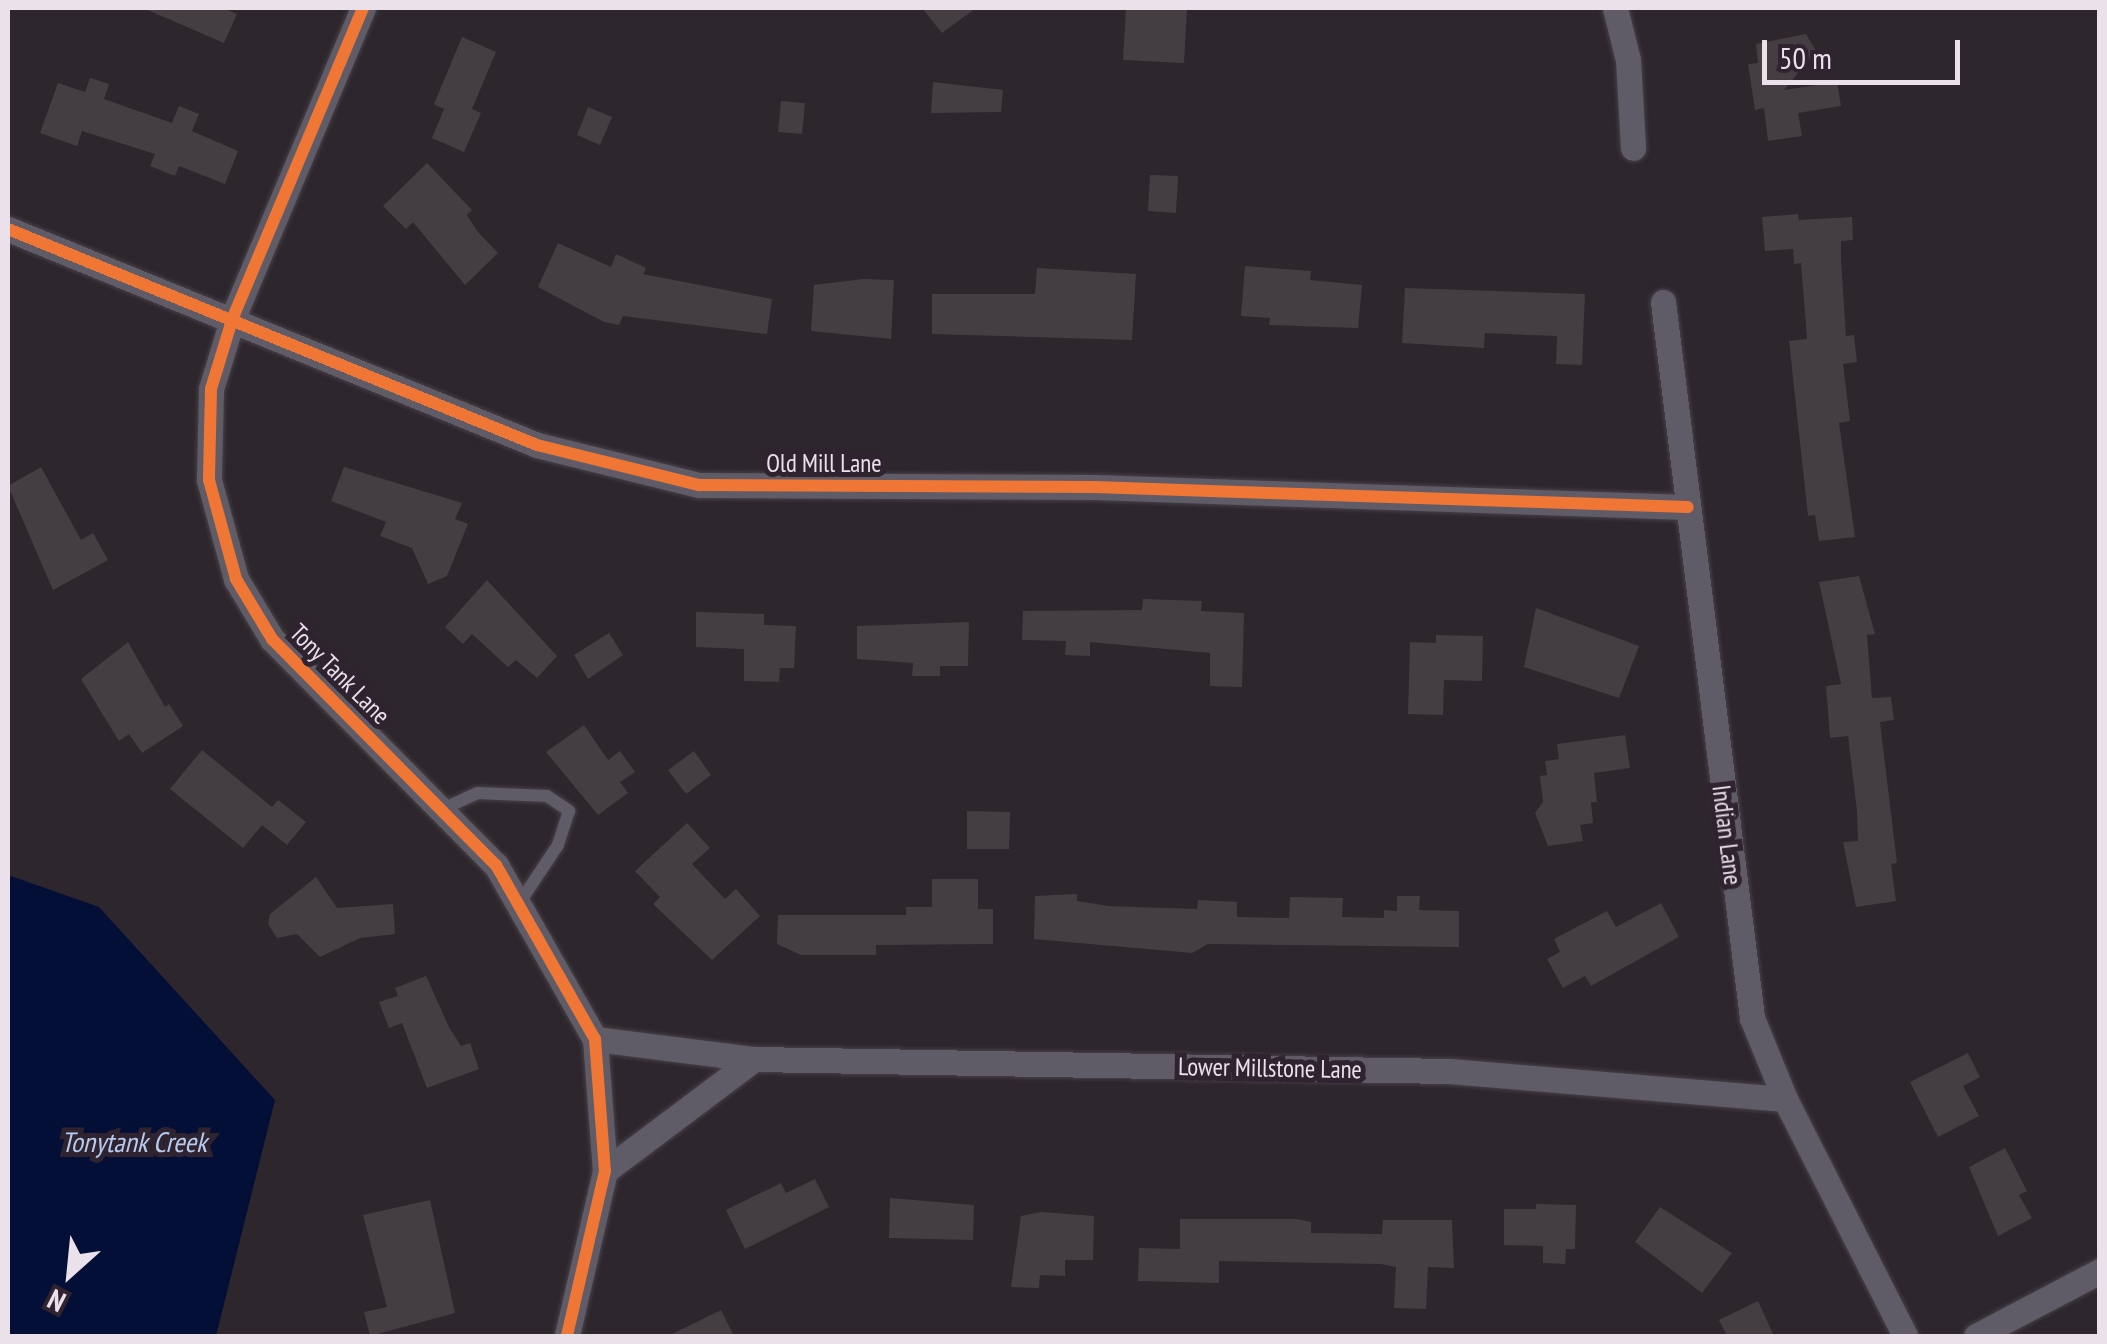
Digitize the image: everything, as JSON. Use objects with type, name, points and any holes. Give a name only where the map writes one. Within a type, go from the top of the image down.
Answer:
[{"type":"street","name":"Tony Tank Lane","points":[[363,8],[233,317],[211,389],[207,429],[209,480],[236,579],[272,639],[443,809],[520,902],[595,1039],[605,1170],[568,1336]]},
{"type":"street","points":[[1615,8],[1628,60],[1633,148]]},
{"type":"street","name":"Old Mill Lane","points":[[8,229],[233,317],[538,445],[698,485],[1094,487],[1688,507]]},
{"type":"street","name":"Indian Lane","points":[[1663,302],[1752,1018],[1785,1099],[1905,1336]]},
{"type":"street","name":"Lower Millstone Lane","points":[[595,1039],[754,1060],[1450,1071],[1785,1099]]},
{"type":"street","points":[[605,1170],[754,1060]]},
{"type":"street","points":[[1976,1336],[2100,1271]]},
{"type":"lane","points":[[443,809],[478,793],[548,796],[569,810],[558,845],[520,902]]},
{"type":"water","name":"Tonytank Creek","points":[[8,875],[99,907],[275,1100],[216,1336],[8,1336]]},
{"type":"building","points":[[143,8],[223,8],[237,14],[224,43]]},
{"type":"building","points":[[922,8],[976,8],[942,33]]},
{"type":"building","points":[[1126,8],[1187,8],[1184,63],[1123,60]]},
{"type":"building","points":[[1806,34],[1816,51],[1784,90],[1837,82],[1841,106],[1798,113],[1802,136],[1768,141],[1764,108],[1755,110],[1748,64],[1758,63],[1756,44]]},
{"type":"building","points":[[462,37],[496,52],[472,109],[481,113],[464,152],[432,138],[444,109],[434,104]]},
{"type":"building","points":[[90,78],[109,84],[104,99],[172,123],[179,106],[199,114],[192,131],[238,151],[225,184],[179,166],[175,176],[150,166],[155,154],[82,131],[77,146],[40,133],[58,83],[85,92]]},
{"type":"building","points":[[933,82],[1003,90],[1001,112],[931,113]]},
{"type":"building","points":[[781,101],[805,103],[802,134],[778,132]]},
{"type":"building","points":[[588,107],[612,117],[600,145],[577,135]]},
{"type":"building","points":[[427,163],[472,210],[467,215],[498,253],[465,285],[413,222],[406,229],[383,206]]},
{"type":"building","points":[[1150,175],[1178,176],[1176,213],[1148,211]]},
{"type":"building","points":[[1798,214],[1799,220],[1852,217],[1853,240],[1841,241],[1841,259],[1846,336],[1854,335],[1857,362],[1843,364],[1850,421],[1839,423],[1855,537],[1819,541],[1815,515],[1808,516],[1789,341],[1807,339],[1801,263],[1794,264],[1793,249],[1765,251],[1762,217]]},
{"type":"building","points":[[558,243],[611,267],[616,254],[646,268],[643,274],[772,299],[767,334],[623,316],[619,325],[604,322],[538,287]]},
{"type":"building","points":[[1245,266],[1311,271],[1310,280],[1362,285],[1358,328],[1269,325],[1270,318],[1241,316]]},
{"type":"building","points":[[1037,268],[1136,274],[1132,340],[932,334],[932,294],[1035,294]]},
{"type":"building","points":[[894,280],[891,339],[811,331],[814,285]]},
{"type":"building","points":[[1405,288],[1585,294],[1582,365],[1556,364],[1557,336],[1485,333],[1484,348],[1402,343]]},
{"type":"building","points":[[41,467],[81,540],[93,533],[108,560],[53,590],[8,486]]},
{"type":"building","points":[[344,467],[462,503],[455,519],[468,524],[447,576],[428,584],[412,548],[380,536],[386,522],[331,501]]},
{"type":"building","points":[[1859,576],[1875,634],[1867,635],[1872,698],[1891,697],[1894,720],[1880,722],[1897,863],[1891,864],[1896,901],[1856,907],[1843,842],[1858,841],[1857,811],[1848,736],[1830,738],[1826,686],[1841,684],[1819,582]]},
{"type":"building","points":[[487,580],[557,656],[537,678],[516,660],[508,667],[472,634],[463,644],[445,627]]},
{"type":"building","points":[[1143,599],[1202,601],[1201,611],[1244,613],[1242,687],[1210,686],[1210,653],[1090,642],[1090,656],[1065,655],[1066,641],[1022,640],[1023,611],[1142,610]]},
{"type":"building","points":[[1536,608],[1639,646],[1619,698],[1524,667]]},
{"type":"building","points":[[696,612],[764,614],[764,625],[796,626],[794,668],[780,668],[779,682],[744,681],[744,649],[696,647]]},
{"type":"building","points":[[969,622],[968,666],[940,666],[940,676],[912,676],[913,663],[857,659],[857,626]]},
{"type":"building","points":[[609,633],[623,655],[588,679],[574,655]]},
{"type":"building","points":[[1436,635],[1483,636],[1482,681],[1444,680],[1443,715],[1408,714],[1410,642],[1436,643]]},
{"type":"building","points":[[128,642],[165,707],[169,704],[183,726],[142,753],[129,734],[119,741],[81,679]]},
{"type":"building","points":[[584,725],[608,760],[620,751],[635,772],[620,782],[628,793],[598,815],[546,752]]},
{"type":"building","points":[[1625,735],[1630,768],[1594,773],[1597,802],[1591,802],[1593,823],[1580,825],[1583,841],[1548,846],[1535,813],[1543,802],[1540,776],[1547,775],[1545,761],[1559,759],[1557,744]]},
{"type":"building","points":[[202,750],[272,807],[278,800],[306,822],[287,845],[262,825],[243,848],[170,789]]},
{"type":"building","points":[[694,751],[711,775],[686,794],[668,770]]},
{"type":"building","points":[[967,811],[1010,812],[1009,849],[967,849]]},
{"type":"building","points":[[687,823],[710,848],[692,864],[725,899],[736,889],[760,916],[712,960],[653,904],[660,897],[635,871]]},
{"type":"building","points":[[316,877],[337,908],[393,904],[395,934],[360,938],[320,957],[297,934],[277,938],[268,924],[270,914]]},
{"type":"building","points":[[932,879],[978,879],[978,909],[993,909],[993,944],[876,945],[876,955],[801,955],[777,944],[778,915],[906,915],[906,907],[932,907]]},
{"type":"building","points":[[1077,894],[1077,901],[1109,906],[1197,909],[1198,900],[1237,902],[1237,917],[1289,918],[1290,897],[1343,898],[1342,917],[1384,918],[1384,910],[1397,911],[1397,896],[1420,896],[1419,910],[1459,911],[1459,947],[1208,944],[1192,953],[1034,939],[1035,896]]},
{"type":"building","points":[[1661,903],[1679,937],[1591,986],[1585,976],[1563,988],[1547,959],[1560,952],[1554,939],[1607,911],[1616,927]]},
{"type":"building","points":[[426,976],[449,1027],[461,1046],[470,1043],[479,1069],[427,1088],[402,1023],[389,1028],[379,1002],[398,996],[395,988]]},
{"type":"building","points":[[1968,1053],[1980,1077],[1963,1086],[1979,1116],[1938,1137],[1910,1082]]},
{"type":"building","points":[[2005,1148],[2027,1191],[2019,1195],[2032,1218],[1998,1236],[1969,1167]]},
{"type":"building","points":[[815,1179],[829,1207],[745,1249],[726,1210],[781,1183],[786,1193]]},
{"type":"building","points":[[890,1198],[974,1205],[973,1240],[889,1238]]},
{"type":"building","points":[[430,1200],[455,1313],[370,1336],[364,1312],[387,1307],[363,1215]]},
{"type":"building","points":[[1536,1204],[1576,1205],[1575,1249],[1566,1249],[1565,1264],[1543,1263],[1543,1246],[1504,1245],[1504,1209],[1536,1209]]},
{"type":"building","points":[[1660,1207],[1732,1253],[1702,1293],[1635,1242]]},
{"type":"building","points":[[1041,1212],[1094,1216],[1093,1260],[1065,1260],[1065,1276],[1040,1275],[1039,1288],[1011,1287],[1021,1216]]},
{"type":"building","points":[[1180,1219],[1297,1219],[1311,1222],[1311,1233],[1382,1234],[1383,1220],[1452,1220],[1454,1268],[1428,1267],[1426,1309],[1394,1308],[1396,1267],[1381,1264],[1219,1261],[1219,1283],[1138,1281],[1139,1248],[1180,1249]]},
{"type":"building","points":[[1758,1301],[1774,1336],[1727,1336],[1719,1320]]},
{"type":"building","points":[[721,1310],[734,1336],[668,1336]]},
{"type":"cycle path","points":[[363,8],[233,317],[211,389],[209,480],[236,579],[272,639],[496,865],[595,1039],[605,1171],[567,1336]]},
{"type":"cycle path","points":[[8,229],[537,445],[699,485],[1094,487],[1688,507]]}]
